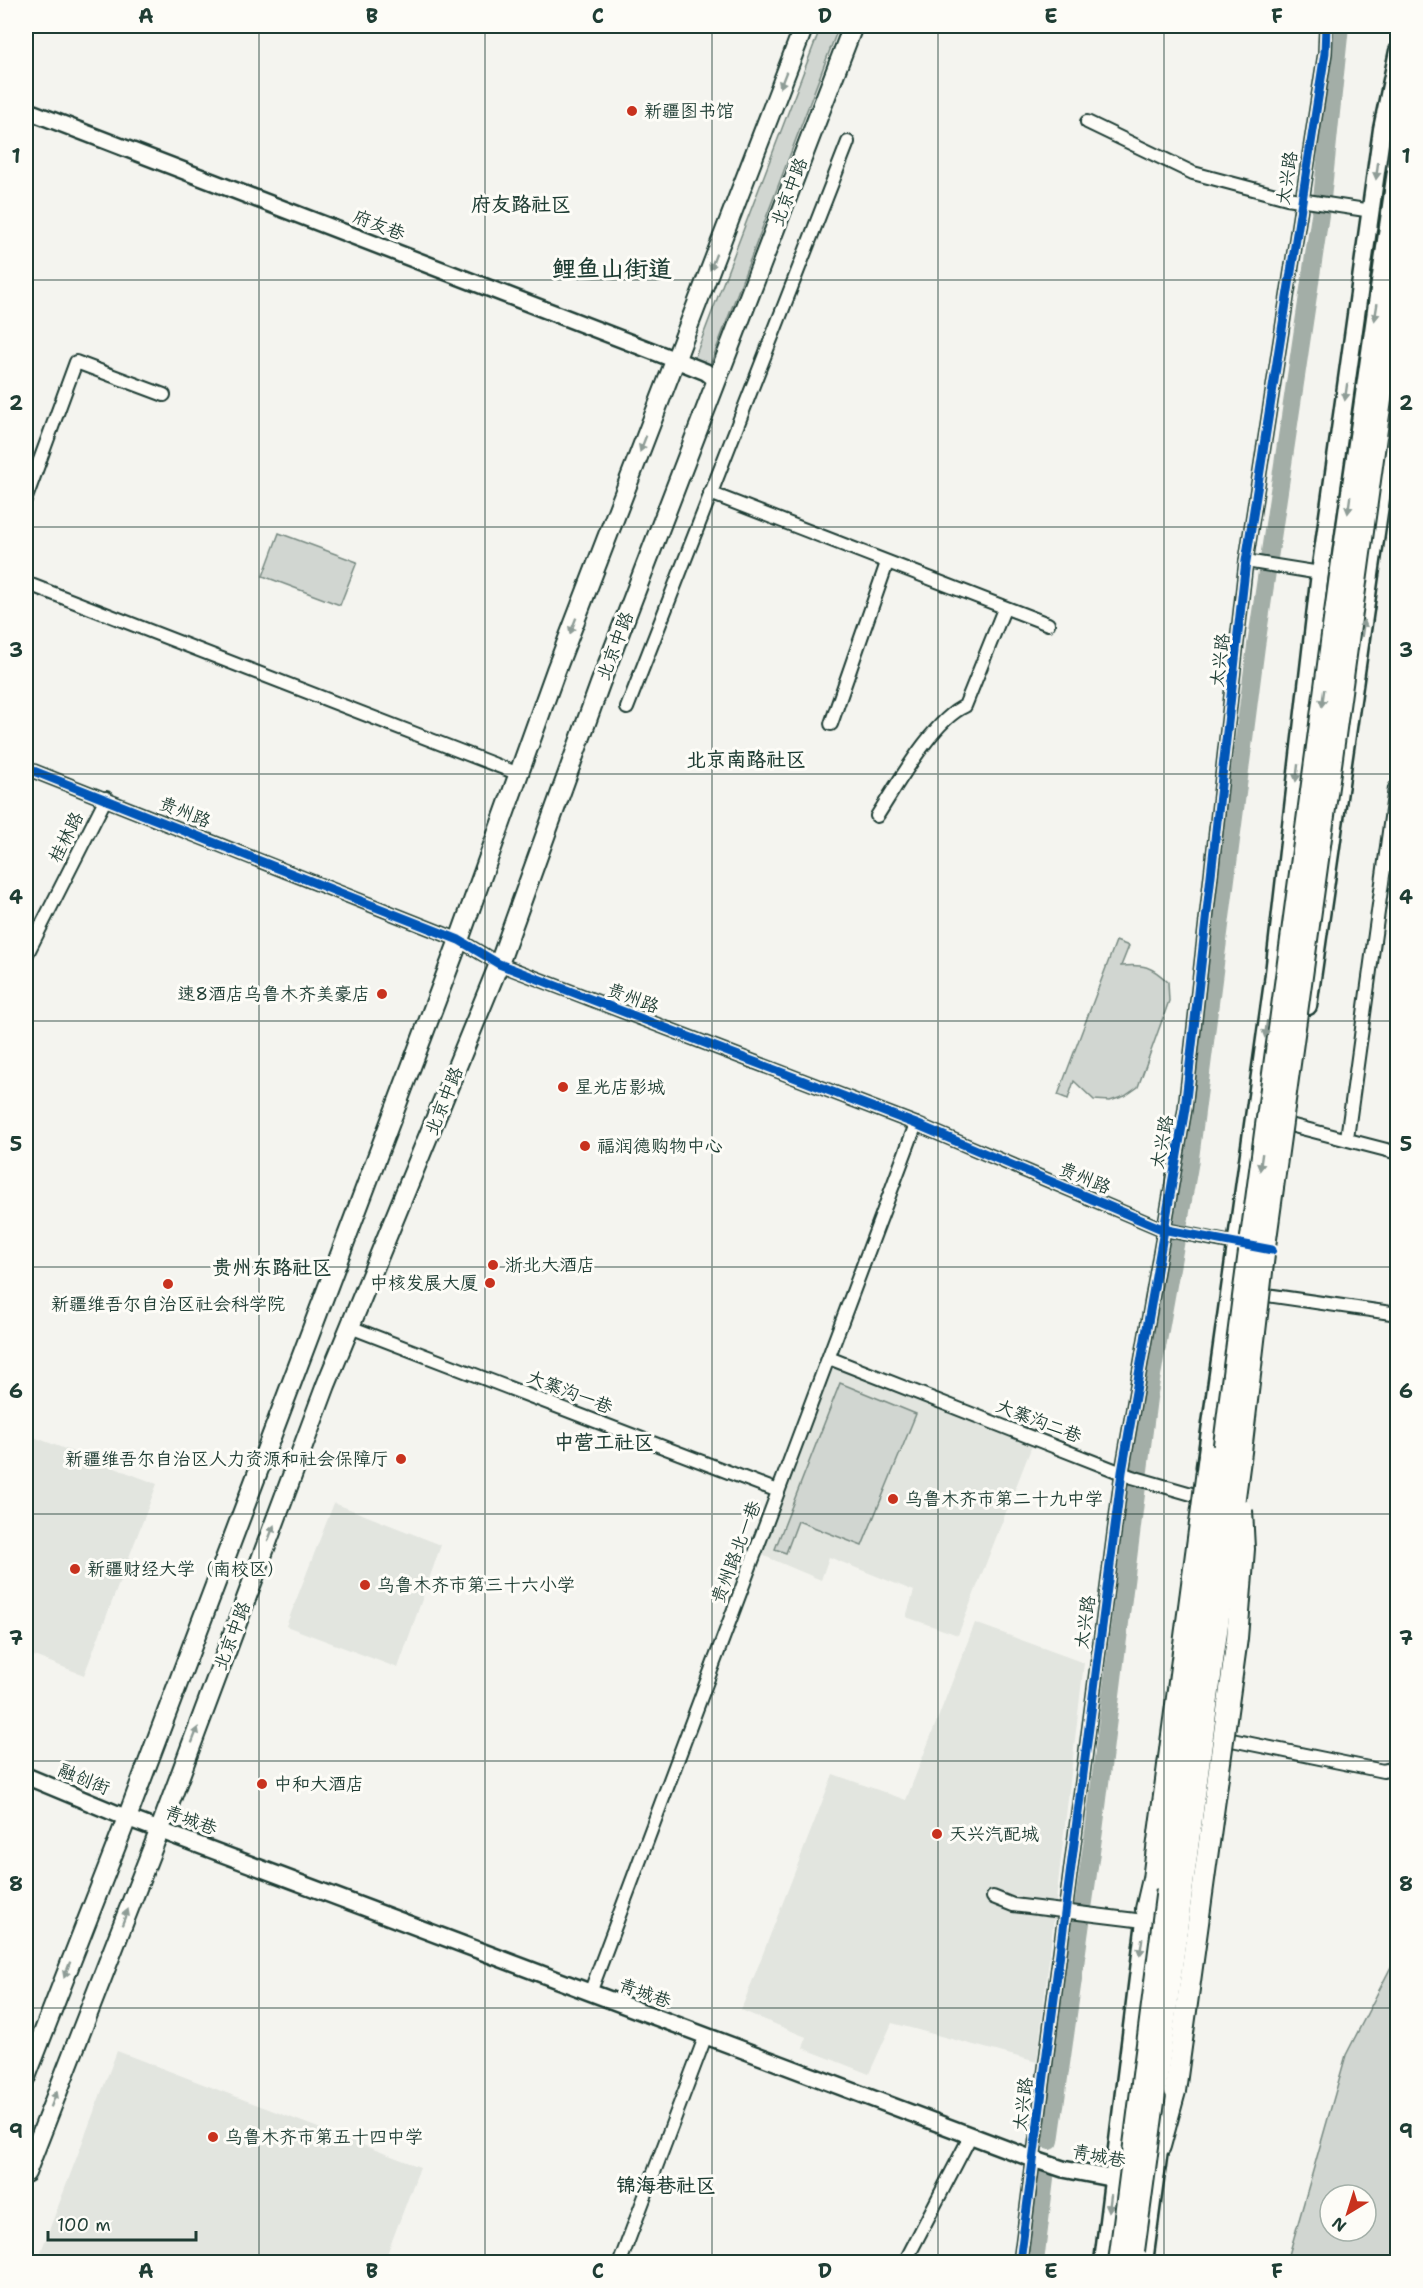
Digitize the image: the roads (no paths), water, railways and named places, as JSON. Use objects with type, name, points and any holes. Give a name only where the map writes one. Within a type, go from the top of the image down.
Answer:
[{"type":"highway","points":[[1119,2262],[1236,1289],[1398,171]]},
{"type":"highway","points":[[1133,2262],[1241,1452],[1265,1246],[1398,276]]},
{"type":"highway","points":[[1145,1915],[1153,1879],[1225,1344],[1235,1305],[1236,1289]]},
{"type":"highway","points":[[1160,2146],[1175,2091],[1236,1638],[1244,1549],[1241,1452]]},
{"type":"main road","name":"北京中路","points":[[26,2077],[127,1818],[459,940],[519,774],[804,26]]},
{"type":"main road","name":"北京中路","points":[[27,2163],[160,1829],[350,1327],[499,964],[600,684],[854,26]]},
{"type":"main road","points":[[1103,2262],[1145,1915],[1201,1498],[1236,1289],[1234,1244],[1273,982],[1320,573],[1382,129],[1398,51]]},
{"type":"main road","points":[[1354,334],[1398,342]]},
{"type":"main road","points":[[1144,2262],[1226,1649],[1239,1506],[1265,1294],[1398,380]]},
{"type":"street","name":"太兴路","points":[[1020,2262],[1127,1474],[1185,1109],[1250,562],[1300,199],[1325,53],[1326,26]]},
{"type":"street","name":"府友巷","points":[[26,110],[674,364]]},
{"type":"street","name":"府友巷","points":[[26,117],[674,364],[706,372],[717,381]]},
{"type":"street","points":[[1087,122],[1193,173],[1287,198],[1372,211]]},
{"type":"street","points":[[627,708],[848,142]]},
{"type":"street","points":[[26,498],[76,362],[164,395]]},
{"type":"street","points":[[710,493],[1004,609],[1048,624]]},
{"type":"street","points":[[1250,562],[1320,573]]},
{"type":"street","points":[[831,724],[887,563]]},
{"type":"street","points":[[26,583],[519,774]]},
{"type":"street","points":[[877,816],[936,730],[952,712],[965,706],[1004,609]]},
{"type":"street","name":"贵州路","points":[[26,768],[459,940],[499,964],[916,1124],[1164,1230],[1272,1250]]},
{"type":"street","points":[[1347,1138],[1395,788],[1398,788]]},
{"type":"street","name":"桂林路","points":[[26,956],[106,798]]},
{"type":"street","name":"贵州路北一巷","points":[[590,1993],[916,1124]]},
{"type":"street","points":[[1290,1125],[1347,1138],[1379,1150],[1398,1153]]},
{"type":"street","points":[[1236,1289],[1398,1314]]},
{"type":"street","name":"大寨沟一巷","points":[[350,1327],[778,1491]]},
{"type":"street","name":"大寨沟二巷","points":[[829,1358],[1145,1481],[1201,1498],[1239,1506]]},
{"type":"street","points":[[1214,1736],[1383,1771],[1398,1767]]},
{"type":"street","name":"融创街","points":[[26,1776],[127,1818]]},
{"type":"street","name":"青城巷","points":[[127,1818],[1033,2159],[1063,2169],[1155,2185]]},
{"type":"street","points":[[993,1898],[1013,1905],[1089,1914],[1145,1915]]},
{"type":"street","points":[[620,2262],[706,2036]]},
{"type":"street","points":[[905,2262],[971,2136]]},
{"type":"waterway","points":[[1050,2141],[1094,1831],[1148,1398],[1189,1166],[1256,646],[1321,208],[1340,26]]},
{"type":"waterway","points":[[1035,2262],[1045,2179]]},
{"type":"place","name":"新疆图书馆","points":[[632,111]]},
{"type":"place","name":"速8酒店乌鲁木齐美豪店","points":[[382,994]]},
{"type":"place","name":"星光店影城","points":[[563,1087]]},
{"type":"place","name":"福润德购物中心","points":[[585,1146]]},
{"type":"place","name":"浙北大酒店","points":[[493,1265]]},
{"type":"place","name":"中核发展大厦","points":[[490,1283]]},
{"type":"place","name":"新疆维吾尔自治区社会科学院","points":[[168,1284]]},
{"type":"place","name":"新疆维吾尔自治区人力资源和社会保障厅","points":[[401,1459]]},
{"type":"place","name":"乌鲁木齐市第二十九中学","points":[[893,1499]]},
{"type":"place","name":"新疆财经大学（南校区）","points":[[75,1569]]},
{"type":"place","name":"乌鲁木齐市第三十六小学","points":[[365,1585]]},
{"type":"place","name":"中和大酒店","points":[[262,1784]]},
{"type":"place","name":"天兴汽配城","points":[[937,1834]]},
{"type":"place","name":"乌鲁木齐市第五十四中学","points":[[213,2137]]},
{"type":"district","name":"府友路社区","points":[[521,204]]},
{"type":"district","name":"鲤鱼山街道","points":[[612,269]]},
{"type":"district","name":"北京南路社区","points":[[746,759]]},
{"type":"district","name":"贵州东路社区","points":[[272,1267]]},
{"type":"district","name":"中营工社区","points":[[604,1442]]},
{"type":"district","name":"锦海巷社区","points":[[666,2185]]}]
